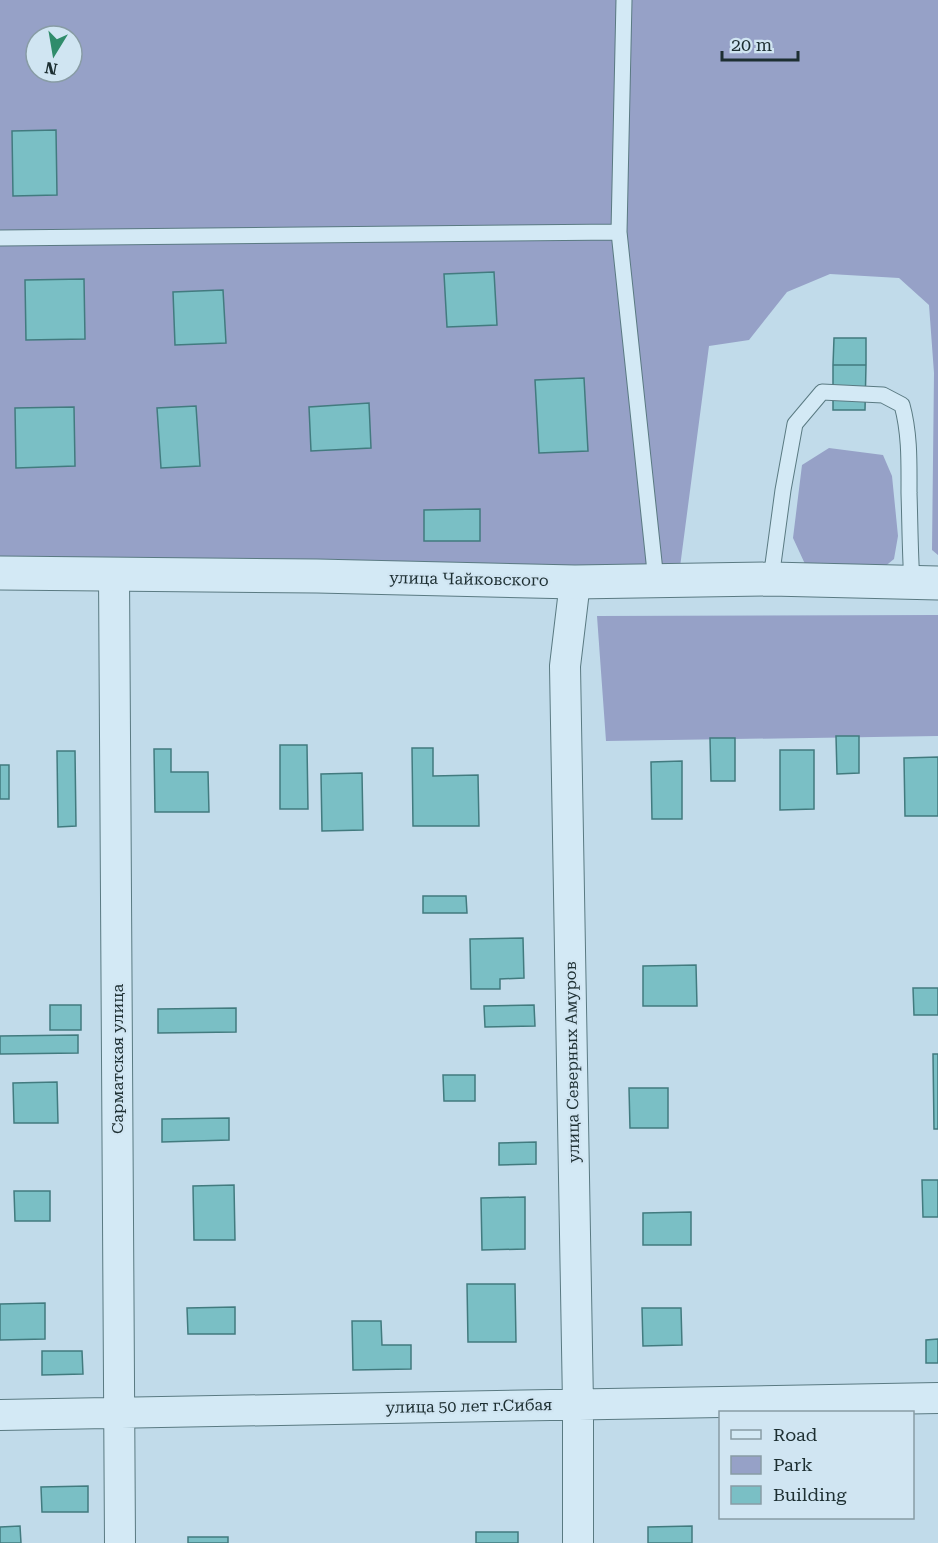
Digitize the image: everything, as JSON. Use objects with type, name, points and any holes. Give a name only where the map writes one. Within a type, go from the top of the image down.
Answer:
[{"type":"street","name":"улица Чайковского","points":[[0,573],[317,576],[575,582],[771,579],[925,583]]},
{"type":"street","name":"Сарматская улица","points":[[114,574],[120,1543]]},
{"type":"street","name":"улица Северных Амуров","points":[[575,582],[565,666],[578,1404],[578,1543]]},
{"type":"street","name":"улица 50 лет г.Сибая","points":[[0,1415],[938,1398]]},
{"type":"lane","points":[[624,0],[620,232],[656,581]]},
{"type":"lane","points":[[0,238],[620,232]]},
{"type":"lane","points":[[771,579],[795,424],[822,392],[883,395],[902,405],[909,456],[910,546],[925,583]]},
{"type":"green space","points":[[0,0],[938,0],[938,555],[932,550],[934,373],[929,305],[899,278],[830,274],[787,292],[749,340],[709,346],[680,567],[0,557]]},
{"type":"green space","points":[[829,448],[883,455],[892,476],[898,536],[894,559],[883,568],[805,564],[793,538],[802,465]]},
{"type":"green space","points":[[938,615],[938,736],[606,741],[597,616]]},
{"type":"building","points":[[56,130],[57,195],[13,196],[12,131]]},
{"type":"building","points":[[494,272],[497,325],[447,327],[444,274]]},
{"type":"building","points":[[84,279],[85,339],[26,340],[25,280]]},
{"type":"building","points":[[223,290],[226,343],[175,345],[173,292]]},
{"type":"building","points":[[834,338],[866,338],[866,365],[833,365]]},
{"type":"building","points":[[833,365],[866,365],[865,410],[833,410]]},
{"type":"building","points":[[584,378],[588,451],[539,453],[535,380]]},
{"type":"building","points":[[369,403],[371,448],[311,451],[309,407]]},
{"type":"building","points":[[196,406],[200,466],[161,468],[157,408]]},
{"type":"building","points":[[74,407],[75,466],[16,468],[15,408]]},
{"type":"building","points":[[480,509],[480,541],[424,541],[424,510]]},
{"type":"building","points":[[836,736],[859,736],[859,773],[837,774]]},
{"type":"building","points":[[710,738],[735,738],[735,781],[711,781]]},
{"type":"building","points":[[280,745],[307,745],[308,809],[280,809]]},
{"type":"building","points":[[412,748],[433,748],[433,776],[478,775],[479,826],[413,826]]},
{"type":"building","points":[[154,749],[171,749],[171,772],[208,772],[209,812],[155,812]]},
{"type":"building","points":[[780,750],[814,750],[814,809],[780,810]]},
{"type":"building","points":[[57,751],[75,751],[76,826],[58,827]]},
{"type":"building","points":[[938,757],[938,816],[905,816],[904,758]]},
{"type":"building","points":[[682,761],[682,819],[652,819],[651,762]]},
{"type":"building","points":[[0,765],[9,765],[9,799],[0,799]]},
{"type":"building","points":[[362,773],[363,830],[322,831],[321,774]]},
{"type":"building","points":[[423,896],[466,896],[467,913],[423,913]]},
{"type":"building","points":[[523,938],[524,978],[500,979],[500,989],[471,989],[470,939]]},
{"type":"building","points":[[696,965],[697,1006],[643,1006],[643,966]]},
{"type":"building","points":[[913,988],[938,988],[938,1015],[914,1015]]},
{"type":"building","points":[[50,1005],[81,1005],[81,1030],[50,1030]]},
{"type":"building","points":[[534,1005],[535,1026],[485,1027],[484,1006]]},
{"type":"building","points":[[236,1008],[236,1032],[158,1033],[158,1009]]},
{"type":"building","points":[[78,1035],[78,1053],[0,1054],[0,1036]]},
{"type":"building","points":[[933,1054],[938,1054],[938,1129],[934,1129]]},
{"type":"building","points":[[443,1075],[475,1075],[475,1101],[444,1101]]},
{"type":"building","points":[[57,1082],[58,1123],[14,1123],[13,1083]]},
{"type":"building","points":[[629,1088],[668,1088],[668,1128],[630,1128]]},
{"type":"building","points":[[229,1118],[229,1140],[162,1142],[162,1119]]},
{"type":"building","points":[[536,1142],[536,1164],[499,1165],[499,1143]]},
{"type":"building","points":[[922,1180],[938,1180],[938,1217],[923,1217]]},
{"type":"building","points":[[234,1185],[235,1240],[194,1240],[193,1186]]},
{"type":"building","points":[[14,1191],[50,1191],[50,1221],[15,1221]]},
{"type":"building","points":[[525,1197],[525,1249],[482,1250],[481,1198]]},
{"type":"building","points":[[691,1212],[691,1245],[643,1245],[643,1213]]},
{"type":"building","points":[[467,1284],[515,1284],[516,1342],[468,1342]]},
{"type":"building","points":[[45,1303],[45,1339],[0,1340],[0,1304]]},
{"type":"building","points":[[235,1307],[235,1334],[188,1334],[187,1308]]},
{"type":"building","points":[[642,1308],[681,1308],[682,1345],[643,1346]]},
{"type":"building","points":[[352,1321],[381,1321],[382,1345],[411,1345],[411,1369],[353,1370]]},
{"type":"building","points":[[938,1339],[938,1363],[926,1363],[926,1340]]},
{"type":"building","points":[[42,1351],[82,1351],[83,1374],[42,1375]]},
{"type":"building","points":[[88,1486],[88,1512],[42,1512],[41,1487]]},
{"type":"building","points":[[20,1526],[21,1543],[0,1543],[0,1527]]},
{"type":"building","points":[[692,1526],[692,1543],[648,1543],[648,1527]]},
{"type":"building","points":[[476,1532],[518,1532],[518,1543],[476,1543]]},
{"type":"building","points":[[188,1537],[228,1537],[228,1543],[188,1543]]}]
